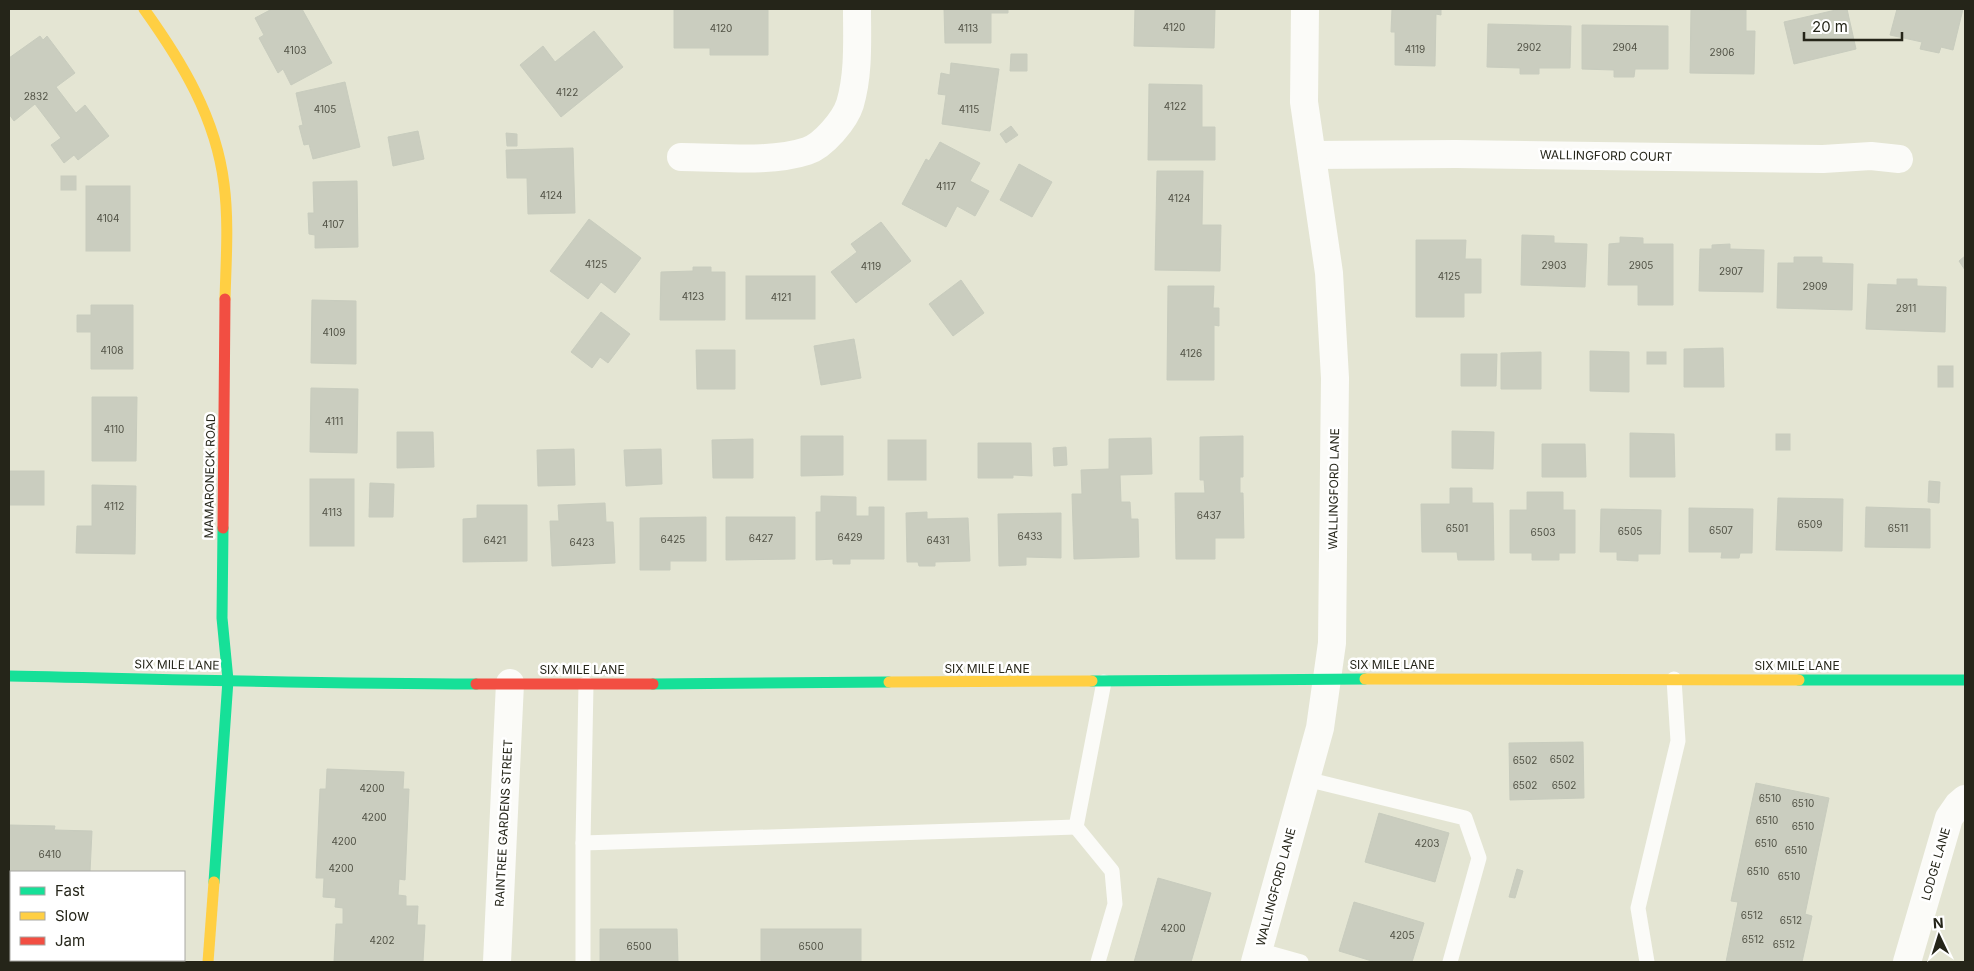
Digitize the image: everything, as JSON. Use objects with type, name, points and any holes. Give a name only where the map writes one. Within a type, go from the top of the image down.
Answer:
[{"type":"street","name":"MAMARONECK ROAD","points":[[144,9],[183,64],[204,106],[217,143],[224,182],[226,232],[222,618],[228,680],[208,962]]},
{"type":"street","points":[[681,158],[780,157],[809,151],[834,132],[849,106],[856,70],[857,9]]},
{"type":"street","name":"WALLINGFORD LANE","points":[[1257,956],[1320,728],[1332,643],[1335,378],[1328,272],[1304,102],[1305,9]]},
{"type":"street","name":"WALLINGFORD COURT","points":[[1312,155],[1456,154],[1824,159],[1871,156],[1899,159]]},
{"type":"street","name":"SIX MILE LANE","points":[[9,676],[228,680],[324,684],[1104,682],[1328,679],[1965,680]]},
{"type":"street","name":"RAINTREE GARDENS STREET","points":[[497,962],[510,683]]},
{"type":"street","name":"LODGE LANE","points":[[1907,962],[1950,818],[1958,805],[1965,799]]},
{"type":"lane","points":[[1647,962],[1638,908],[1678,741],[1674,679]]},
{"type":"lane","points":[[1076,827],[1104,682]]},
{"type":"lane","points":[[583,962],[586,684]]},
{"type":"lane","points":[[1306,779],[1465,818],[1479,858],[1450,962]]},
{"type":"lane","points":[[583,843],[1076,827]]},
{"type":"lane","points":[[1076,827],[1112,871],[1114,904],[1098,962]]},
{"type":"lane","points":[[1257,956],[1301,962]]},
{"type":"building","points":[[272,9],[302,9],[332,63],[291,85],[283,69],[278,73],[259,38],[264,35],[255,18]]},
{"type":"building","points":[[674,9],[768,9],[768,55],[710,55],[710,48],[674,48]]},
{"type":"building","points":[[944,9],[1008,9],[1008,13],[991,13],[991,43],[945,43]]},
{"type":"building","points":[[1135,9],[1215,9],[1214,48],[1134,46]]},
{"type":"building","points":[[1392,9],[1441,9],[1441,15],[1436,14],[1435,66],[1395,65],[1395,32],[1391,32]]},
{"type":"building","points":[[1691,9],[1746,10],[1746,31],[1755,31],[1754,74],[1690,73]]},
{"type":"building","points":[[1847,9],[1856,49],[1794,64],[1784,22]]},
{"type":"building","points":[[1897,9],[1963,9],[1953,50],[1941,47],[1939,53],[1920,49],[1922,42],[1890,35]]},
{"type":"building","points":[[1488,24],[1571,26],[1570,68],[1539,68],[1539,74],[1520,74],[1520,68],[1487,67]]},
{"type":"building","points":[[1582,25],[1668,26],[1668,69],[1635,69],[1634,77],[1614,77],[1614,70],[1582,69]]},
{"type":"building","points":[[594,31],[623,67],[561,117],[520,65],[543,46],[555,62]]},
{"type":"building","points":[[40,36],[43,40],[47,36],[75,73],[56,87],[76,113],[85,105],[109,136],[78,160],[74,155],[64,163],[51,145],[61,138],[35,104],[14,121],[9,114],[9,58]]},
{"type":"building","points":[[1011,54],[1027,54],[1027,71],[1010,71]]},
{"type":"building","points":[[951,63],[999,69],[990,131],[942,124],[946,95],[938,94],[941,73],[950,75]]},
{"type":"building","points":[[345,82],[360,147],[313,159],[309,144],[304,145],[299,126],[303,125],[296,93]]},
{"type":"building","points":[[1149,84],[1202,85],[1202,127],[1215,127],[1215,160],[1148,160]]},
{"type":"building","points":[[1011,126],[1018,135],[1006,143],[1000,134]]},
{"type":"building","points":[[418,131],[424,159],[393,166],[388,137]]},
{"type":"building","points":[[506,133],[517,134],[517,146],[507,146]]},
{"type":"building","points":[[940,142],[980,163],[970,181],[989,191],[975,216],[957,206],[946,227],[902,204],[926,159],[929,161]]},
{"type":"building","points":[[573,148],[575,213],[528,214],[527,178],[507,178],[506,150]]},
{"type":"building","points":[[1019,164],[1052,182],[1032,217],[1000,200]]},
{"type":"building","points":[[1157,171],[1203,171],[1202,225],[1221,225],[1220,271],[1155,270]]},
{"type":"building","points":[[61,176],[76,176],[76,190],[61,190]]},
{"type":"building","points":[[357,181],[358,247],[315,248],[315,235],[309,234],[308,213],[314,213],[313,182]]},
{"type":"building","points":[[86,186],[130,186],[130,251],[86,251]]},
{"type":"building","points":[[589,219],[641,258],[615,293],[601,282],[588,299],[550,271]]},
{"type":"building","points":[[881,222],[911,261],[856,303],[831,272],[857,252],[851,244]]},
{"type":"building","points":[[1522,235],[1554,236],[1554,243],[1587,244],[1585,287],[1521,285]]},
{"type":"building","points":[[1620,237],[1643,238],[1643,244],[1673,244],[1673,305],[1638,305],[1638,285],[1608,285],[1609,244],[1620,243]]},
{"type":"building","points":[[1416,240],[1466,240],[1465,259],[1481,259],[1481,293],[1464,293],[1464,317],[1416,317]]},
{"type":"building","points":[[1730,244],[1730,249],[1764,250],[1763,292],[1699,291],[1700,249],[1712,249],[1712,245]]},
{"type":"building","points":[[1965,256],[1965,270],[1959,261]]},
{"type":"building","points":[[1794,257],[1822,257],[1822,263],[1853,264],[1852,310],[1777,308],[1778,263],[1794,263]]},
{"type":"building","points":[[693,267],[711,267],[711,272],[725,272],[725,320],[660,320],[661,272],[693,271]]},
{"type":"building","points":[[746,276],[815,276],[815,319],[746,319]]},
{"type":"building","points":[[1897,279],[1917,279],[1917,286],[1946,287],[1945,332],[1866,329],[1868,284],[1897,285]]},
{"type":"building","points":[[961,280],[984,313],[953,336],[929,304]]},
{"type":"building","points":[[1168,286],[1214,286],[1213,308],[1219,308],[1219,326],[1214,325],[1214,380],[1167,380]]},
{"type":"building","points":[[312,300],[356,301],[356,364],[311,363]]},
{"type":"building","points":[[91,305],[133,305],[133,369],[91,369],[91,332],[77,332],[77,315],[91,315]]},
{"type":"building","points":[[601,312],[630,334],[608,363],[600,357],[592,368],[571,352]]},
{"type":"building","points":[[854,339],[861,378],[821,385],[814,346]]},
{"type":"building","points":[[1723,348],[1724,387],[1684,387],[1684,349]]},
{"type":"building","points":[[696,350],[735,350],[735,389],[697,389]]},
{"type":"building","points":[[1590,351],[1629,352],[1629,392],[1590,391]]},
{"type":"building","points":[[1541,352],[1541,389],[1501,389],[1501,353]]},
{"type":"building","points":[[1647,352],[1666,352],[1666,364],[1647,364]]},
{"type":"building","points":[[1461,354],[1497,354],[1496,386],[1461,386]]},
{"type":"building","points":[[1938,366],[1953,366],[1953,387],[1938,387]]},
{"type":"building","points":[[311,388],[358,389],[357,453],[310,452]]},
{"type":"building","points":[[92,397],[137,397],[136,461],[92,461]]},
{"type":"building","points":[[1452,431],[1494,432],[1493,469],[1452,468]]},
{"type":"building","points":[[397,432],[433,432],[434,467],[397,468]]},
{"type":"building","points":[[1630,433],[1674,434],[1675,477],[1630,477]]},
{"type":"building","points":[[1776,434],[1790,434],[1790,450],[1776,450]]},
{"type":"building","points":[[801,436],[843,436],[843,475],[801,476]]},
{"type":"building","points":[[1243,436],[1243,477],[1240,477],[1240,493],[1243,493],[1244,538],[1215,538],[1215,559],[1176,559],[1175,493],[1205,493],[1204,480],[1200,480],[1200,437]]},
{"type":"building","points":[[1151,438],[1152,474],[1120,475],[1121,502],[1130,502],[1131,519],[1138,519],[1139,557],[1074,559],[1072,494],[1082,494],[1081,470],[1109,469],[1109,439]]},
{"type":"building","points":[[753,439],[753,478],[713,478],[712,440]]},
{"type":"building","points":[[888,440],[926,440],[926,480],[888,480]]},
{"type":"building","points":[[978,443],[1031,443],[1032,476],[1013,475],[1013,478],[978,478]]},
{"type":"building","points":[[1542,444],[1585,444],[1586,477],[1542,477]]},
{"type":"building","points":[[1066,447],[1067,465],[1054,466],[1053,448]]},
{"type":"building","points":[[574,449],[575,485],[538,486],[537,450]]},
{"type":"building","points":[[661,449],[662,484],[626,486],[624,450]]},
{"type":"building","points":[[9,471],[44,471],[44,505],[9,505]]},
{"type":"building","points":[[310,479],[354,479],[354,546],[310,546]]},
{"type":"building","points":[[1929,481],[1940,482],[1939,503],[1928,502]]},
{"type":"building","points":[[370,483],[394,484],[393,517],[369,517]]},
{"type":"building","points":[[92,485],[136,486],[135,554],[76,553],[77,526],[92,526]]},
{"type":"building","points":[[1450,488],[1472,488],[1472,503],[1493,503],[1494,560],[1458,560],[1457,552],[1422,552],[1421,504],[1450,504]]},
{"type":"building","points":[[1527,492],[1563,492],[1563,510],[1575,510],[1575,553],[1559,553],[1559,560],[1532,560],[1532,553],[1510,553],[1510,510],[1527,510]]},
{"type":"building","points":[[821,496],[856,497],[856,516],[869,516],[869,507],[884,507],[884,559],[850,559],[850,564],[833,564],[833,559],[816,560],[816,512],[821,512]]},
{"type":"building","points":[[1778,498],[1843,499],[1842,551],[1776,550]]},
{"type":"building","points":[[605,503],[606,522],[613,522],[615,563],[552,566],[550,521],[559,521],[558,505]]},
{"type":"building","points":[[477,505],[527,505],[527,561],[463,562],[463,519],[477,518]]},
{"type":"building","points":[[1866,507],[1930,509],[1930,548],[1865,547]]},
{"type":"building","points":[[1689,508],[1753,509],[1752,553],[1740,553],[1739,558],[1721,558],[1722,552],[1689,552]]},
{"type":"building","points":[[1601,509],[1661,510],[1660,554],[1638,554],[1638,561],[1617,560],[1617,552],[1600,552]]},
{"type":"building","points":[[927,512],[927,519],[968,518],[970,561],[935,562],[935,566],[919,566],[918,562],[907,562],[906,513]]},
{"type":"building","points":[[1061,513],[1061,558],[1026,557],[1026,565],[999,566],[998,514]]},
{"type":"building","points":[[706,517],[706,561],[670,561],[670,570],[640,570],[640,518]]},
{"type":"building","points":[[726,517],[795,517],[795,559],[726,560]]},
{"type":"building","points":[[1583,742],[1584,798],[1510,800],[1509,743]]},
{"type":"building","points":[[327,769],[404,772],[403,789],[409,789],[405,880],[399,879],[398,895],[406,896],[406,906],[418,906],[417,925],[425,925],[423,962],[334,962],[336,924],[343,924],[343,908],[335,907],[336,898],[323,897],[324,878],[316,878],[320,789],[326,789]]},
{"type":"building","points":[[1756,783],[1829,798],[1805,914],[1812,916],[1802,962],[1726,962],[1738,902],[1731,901]]},
{"type":"building","points":[[1379,813],[1449,833],[1435,882],[1365,862]]},
{"type":"building","points":[[9,825],[55,826],[54,830],[92,831],[90,871],[10,871],[9,902]]},
{"type":"building","points":[[1517,869],[1523,871],[1515,898],[1509,897]]},
{"type":"building","points":[[1158,878],[1211,893],[1191,962],[1134,962]]},
{"type":"building","points":[[1354,902],[1424,923],[1412,962],[1375,962],[1339,951]]},
{"type":"building","points":[[600,929],[677,929],[678,962],[600,962]]},
{"type":"building","points":[[761,929],[861,929],[861,962],[761,962]]},
{"type":"traffic: fast","points":[[214,882],[228,680],[222,618],[223,528]]},
{"type":"traffic: fast","points":[[9,676],[476,684]]},
{"type":"traffic: fast","points":[[1092,681],[1365,679]]},
{"type":"traffic: fast","points":[[1799,680],[1965,680]]},
{"type":"traffic: fast","points":[[653,684],[889,682]]},
{"type":"traffic: slow","points":[[144,9],[184,70],[205,114],[220,160],[226,198],[225,299]]},
{"type":"traffic: slow","points":[[1365,679],[1799,680]]},
{"type":"traffic: slow","points":[[889,682],[1092,681]]},
{"type":"traffic: slow","points":[[208,962],[214,882]]},
{"type":"traffic: jam","points":[[223,528],[225,299]]},
{"type":"traffic: jam","points":[[476,684],[653,684]]}]
